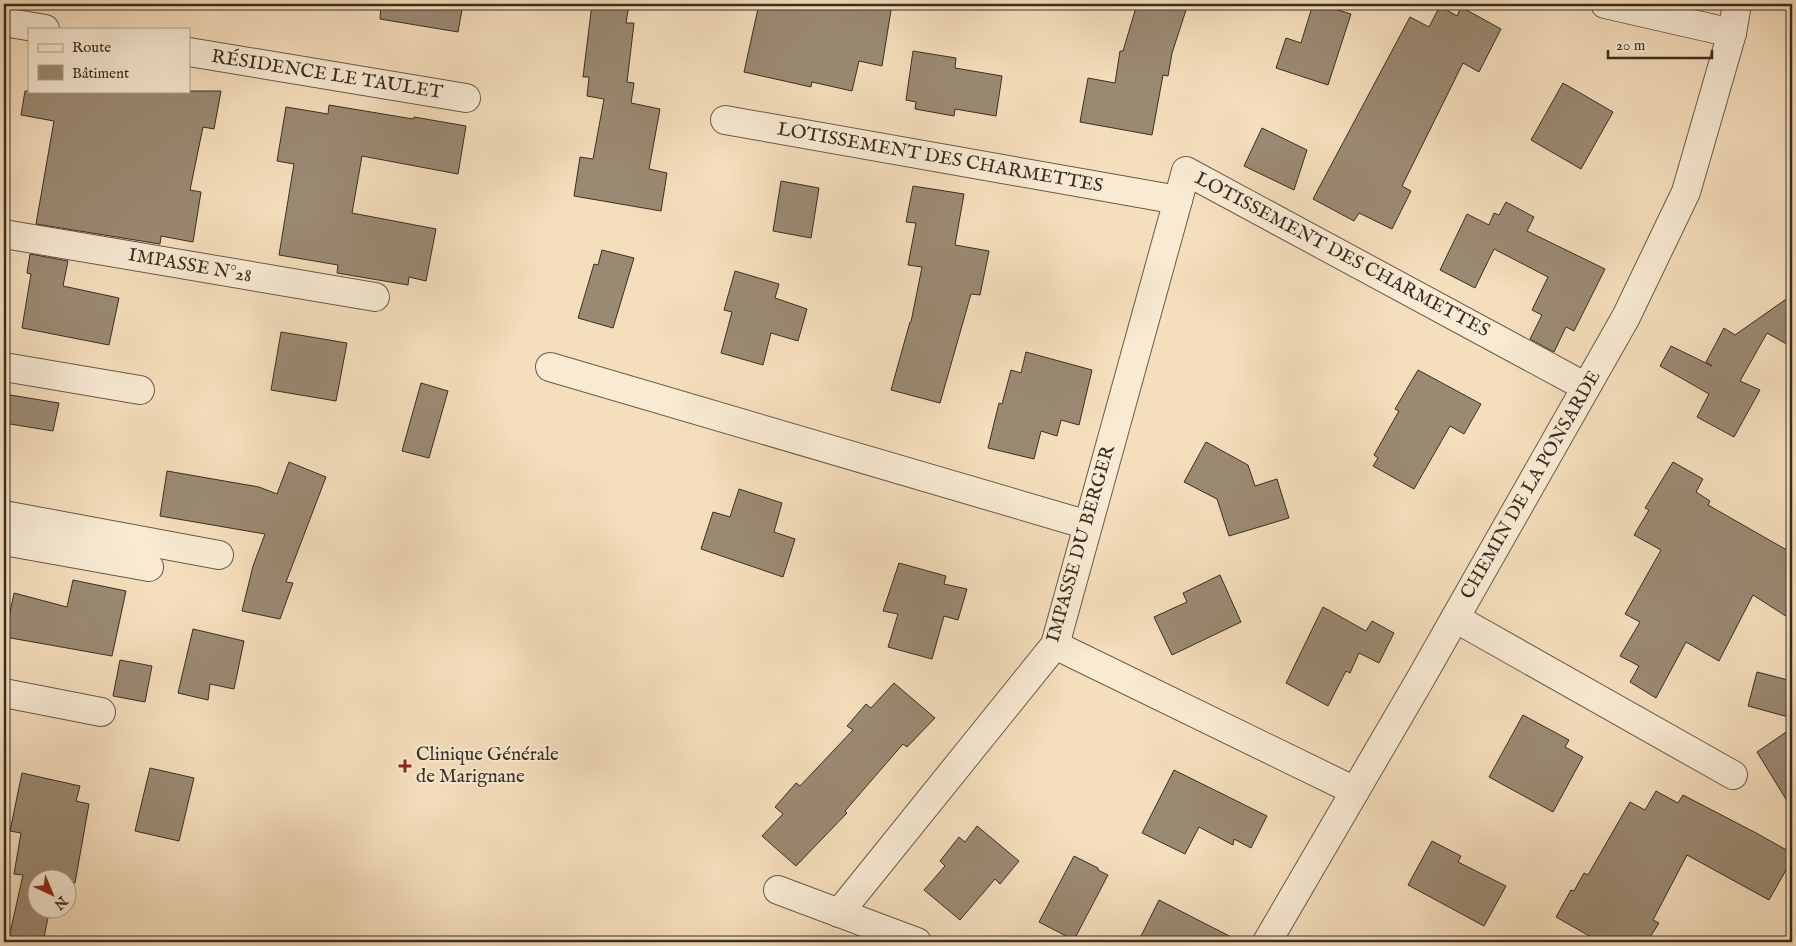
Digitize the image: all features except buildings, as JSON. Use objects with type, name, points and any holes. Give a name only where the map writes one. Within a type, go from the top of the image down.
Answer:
[{"type":"street","points":[[1605,4],[1732,33]]},
{"type":"street","name":"CHEMIN DE LA PONSARDE","points":[[1267,942],[1455,618],[1626,317],[1686,192],[1732,33],[1738,4]]},
{"type":"street","points":[[4,22],[39,28]]},
{"type":"street","name":"RÉSIDENCE LE TAULET","points":[[190,52],[466,98]]},
{"type":"street","name":"LOTISSEMENT DES CHARMETTES","points":[[726,120],[1178,200],[1186,171],[1586,387]]},
{"type":"street","name":"IMPASSE DU BERGER","points":[[839,913],[1055,645],[1178,200]]},
{"type":"street","name":"IMPASSE N°28","points":[[4,234],[375,297]]},
{"type":"street","points":[[550,367],[1088,525]]},
{"type":"street","points":[[4,368],[140,390]]},
{"type":"street","points":[[4,515],[218,555]]},
{"type":"street","points":[[4,541],[150,568]]},
{"type":"street","points":[[1455,618],[1733,775]]},
{"type":"street","points":[[1055,645],[1355,791]]},
{"type":"street","points":[[4,693],[101,712]]},
{"type":"street","points":[[778,890],[917,942]]},
{"type":"place","name":"Clinique Générale de Marignane","points":[[405,766]]}]
